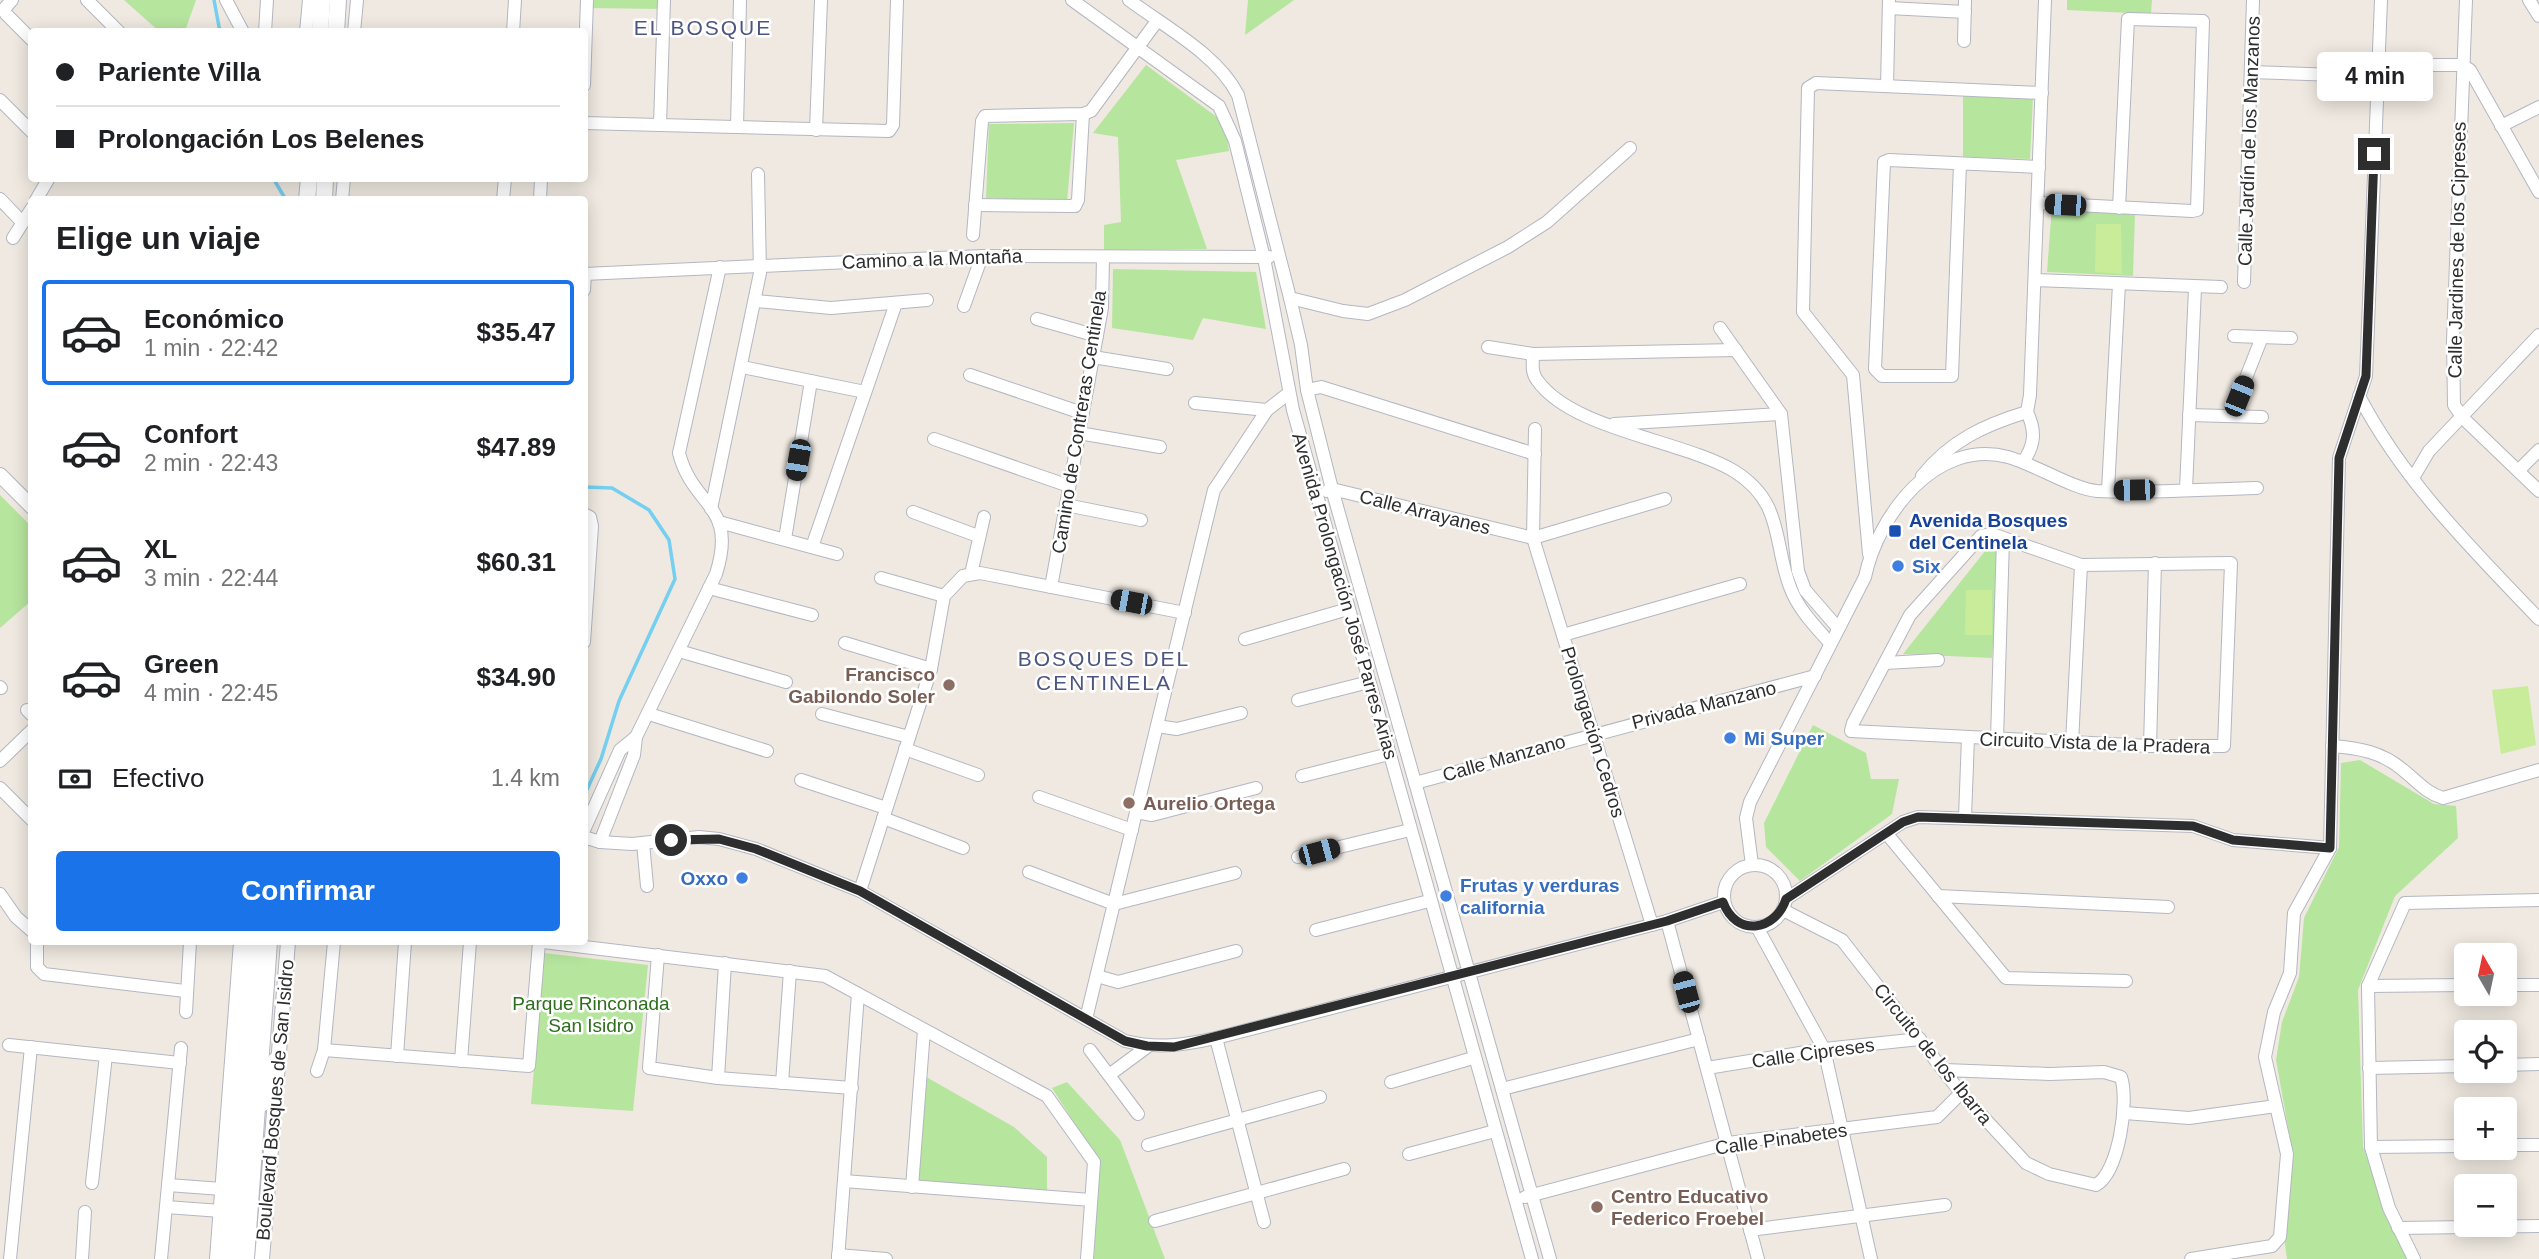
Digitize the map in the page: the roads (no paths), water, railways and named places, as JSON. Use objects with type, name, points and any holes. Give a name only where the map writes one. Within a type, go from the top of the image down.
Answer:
[{"type":"main road","points":[[320,28],[323,0]]},
{"type":"main road","points":[[336,28],[338,0]]},
{"type":"main road","name":"Boulevard Bosques de San Isidro","points":[[231,1259],[254,945]]},
{"type":"main road","name":"Boulevard Bosques de San Isidro","points":[[246,1259],[269,945]]},
{"type":"main road","points":[[255,1129],[276,1060]]},
{"type":"street","points":[[12,0],[4,9],[6,14],[28,36]]},
{"type":"street","points":[[88,0],[114,28]]},
{"type":"street","points":[[226,0],[241,28]]},
{"type":"street","points":[[265,28],[267,0]]},
{"type":"street","points":[[306,28],[309,0]]},
{"type":"street","points":[[354,28],[357,0]]},
{"type":"street","points":[[513,28],[514,0]]},
{"type":"street","points":[[586,28],[587,0]]},
{"type":"street","points":[[660,125],[664,0]]},
{"type":"street","points":[[737,127],[740,0]]},
{"type":"street","points":[[816,130],[821,0]]},
{"type":"street","points":[[588,123],[816,130],[892,129],[897,0]]},
{"type":"street","name":"Avenida Prolongación José Parres Arias","points":[[1072,0],[1219,106],[1233,134],[1264,258],[1289,393],[1429,901],[1532,1259]]},
{"type":"street","name":"Avenida Prolongación José Parres Arias","points":[[1129,0],[1216,65],[1238,95],[1280,256],[1301,345],[1307,390],[1332,489],[1550,1259]]},
{"type":"street","points":[[2023,462],[2031,451],[2034,437],[2027,412],[2035,280],[2045,0]]},
{"type":"street","name":"Calle Jardín de los Manzanos","points":[[2244,282],[2253,0]]},
{"type":"street","points":[[2191,1259],[2278,1243],[2287,1154],[2265,1057],[2274,1012],[2290,973],[2294,913],[2330,848],[2339,458],[2366,376],[2381,0]]},
{"type":"street","name":"Calle Jardines de los Cipreses","points":[[2463,418],[2454,405],[2453,354],[2466,0]]},
{"type":"street","points":[[2529,0],[2539,16]]},
{"type":"street","points":[[1887,86],[1889,4],[1965,6],[1964,41]]},
{"type":"street","points":[[2038,203],[2119,208],[2197,210],[2203,21],[2128,19],[2119,208]]},
{"type":"street","points":[[973,235],[982,121],[985,117],[1083,114],[1099,104],[1157,21]]},
{"type":"street","points":[[2251,72],[2365,76],[2390,65],[2462,65],[2470,70],[2539,192]]},
{"type":"street","points":[[1869,558],[1853,375],[1803,312],[1808,88],[1816,83],[2042,93]]},
{"type":"street","points":[[1219,106],[1238,95]]},
{"type":"street","points":[[0,100],[28,128]]},
{"type":"street","points":[[2501,126],[2539,107]]},
{"type":"street","points":[[975,205],[1075,206],[1078,200],[1083,114]]},
{"type":"street","points":[[1290,298],[1368,314],[1405,300],[1508,247],[1547,222],[1630,148]]},
{"type":"street","points":[[1960,164],[1952,376],[1878,373],[1883,165],[1889,160],[2039,167]]},
{"type":"street","points":[[711,509],[756,301],[761,265],[758,174]]},
{"type":"street","points":[[0,199],[22,222]]},
{"type":"street","points":[[13,238],[28,214]]},
{"type":"street","points":[[964,306],[982,256]]},
{"type":"street","name":"Camino a la Montaña","points":[[588,274],[982,256],[1280,256]]},
{"type":"street","name":"Camino de Contreras Centinela","points":[[1051,587],[1102,307],[1103,257]]},
{"type":"street","points":[[588,821],[620,750],[636,737],[649,714],[709,588],[723,550],[723,531],[719,522],[685,470],[679,453],[720,267]]},
{"type":"street","points":[[2035,280],[2221,287]]},
{"type":"street","points":[[2108,490],[2119,284]]},
{"type":"street","points":[[2186,489],[2195,288]]},
{"type":"street","points":[[756,301],[831,308],[927,300]]},
{"type":"street","points":[[812,547],[896,303]]},
{"type":"street","points":[[1037,319],[1097,336]]},
{"type":"street","points":[[1720,328],[1781,414],[1801,580],[1816,606],[1838,628]]},
{"type":"street","points":[[2413,478],[2429,451],[2539,335]]},
{"type":"street","points":[[2234,336],[2291,338]]},
{"type":"street","points":[[2231,416],[2262,337]]},
{"type":"street","points":[[1488,347],[1533,354],[1736,349]]},
{"type":"street","points":[[1533,354],[1532,369],[1536,379],[1563,402],[1606,425],[1717,462],[1750,483],[1775,521],[1790,588],[1799,605],[1830,643]]},
{"type":"street","points":[[1093,357],[1167,369]]},
{"type":"street","points":[[742,368],[865,392]]},
{"type":"street","points":[[970,375],[1082,413]]},
{"type":"street","points":[[785,539],[811,381]]},
{"type":"street","points":[[1307,390],[1321,387],[1535,454]]},
{"type":"street","points":[[1086,1019],[1214,490],[1267,410],[1289,393]]},
{"type":"street","points":[[2359,396],[2381,438],[2450,526],[2539,619]]},
{"type":"street","points":[[1195,402],[1267,410]]},
{"type":"street","points":[[1752,865],[1746,818],[1750,802],[1865,577],[1869,558],[1884,522],[1934,461],[1972,433],[2027,412]]},
{"type":"street","points":[[1606,425],[1781,414]]},
{"type":"street","points":[[2189,415],[2262,417]]},
{"type":"street","points":[[2463,418],[2539,491]]},
{"type":"street","name":"Prolongación Cedros","points":[[1535,429],[1533,538],[1652,925]]},
{"type":"street","points":[[1079,433],[1160,447]]},
{"type":"street","points":[[1972,433],[1979,453]]},
{"type":"street","points":[[934,439],[1069,486]]},
{"type":"street","points":[[2519,470],[2539,450]]},
{"type":"street","points":[[1913,487],[1959,458],[1979,453],[2023,462],[2094,491],[2257,488]]},
{"type":"street","points":[[0,475],[28,502]]},
{"type":"street","name":"Calle Arrayanes","points":[[1317,494],[1332,489],[1533,538]]},
{"type":"street","points":[[1533,538],[1665,499]]},
{"type":"street","points":[[1866,502],[1873,508],[1894,511]]},
{"type":"street","points":[[1066,505],[1141,520]]},
{"type":"street","points":[[913,512],[978,536]]},
{"type":"street","points":[[588,516],[592,526],[588,572]]},
{"type":"street","points":[[971,574],[984,517]]},
{"type":"street","points":[[1775,521],[1792,519]]},
{"type":"street","points":[[719,522],[837,554]]},
{"type":"street","name":"Circuito Vista de la Pradera","points":[[1992,534],[2081,565],[2227,560],[2233,568],[2224,746],[2150,746],[1851,732],[1853,723],[1910,614],[1981,536],[1992,534]]},
{"type":"street","points":[[1997,739],[2003,539]]},
{"type":"street","points":[[2150,746],[2155,563]]},
{"type":"street","points":[[2072,743],[2081,565]]},
{"type":"street","points":[[860,891],[931,669],[944,596],[963,576],[971,574],[1185,612]]},
{"type":"street","points":[[881,579],[944,596]]},
{"type":"street","points":[[1563,635],[1740,584]]},
{"type":"street","points":[[709,588],[813,615]]},
{"type":"street","points":[[1245,639],[1348,609]]},
{"type":"street","points":[[845,643],[931,669]]},
{"type":"street","points":[[679,651],[786,682]]},
{"type":"street","points":[[1885,663],[1938,660]]},
{"type":"street","name":"Privada Manzano","points":[[1593,733],[1815,676]]},
{"type":"street","points":[[1298,700],[1369,682]]},
{"type":"street","points":[[1157,726],[1177,729],[1241,713]]},
{"type":"street","points":[[649,714],[767,751]]},
{"type":"street","points":[[822,714],[907,743],[978,775]]},
{"type":"street","name":"Calle Manzano","points":[[1415,783],[1593,733]]},
{"type":"street","points":[[0,761],[28,734]]},
{"type":"street","points":[[600,842],[634,755],[636,737]]},
{"type":"street","name":"Circuito Vista de la Pradera","points":[[1965,817],[1968,738]]},
{"type":"street","points":[[2332,746],[2361,748],[2385,757],[2432,795],[2443,798],[2539,770]]},
{"type":"street","points":[[1303,776],[1389,754]]},
{"type":"street","points":[[801,780],[963,848]]},
{"type":"street","points":[[0,788],[28,816]]},
{"type":"street","points":[[1136,813],[1152,815],[1256,788]]},
{"type":"street","points":[[1040,797],[1132,830]]},
{"type":"street","points":[[1785,905],[1783,882],[1765,866],[1740,868],[1730,877],[1724,890],[1723,902],[1733,919],[1743,925],[1757,927],[1772,922],[1785,905],[1903,822],[1918,817],[2193,826],[2233,840],[2330,848]]},
{"type":"street","points":[[1298,857],[1410,830]]},
{"type":"street","points":[[1887,834],[2006,978],[2126,981]]},
{"type":"street","points":[[588,838],[600,842],[643,843],[699,837],[719,839],[756,849],[860,891],[1125,1041],[1147,1046],[1174,1047],[1216,1038],[1667,921],[1723,902]]},
{"type":"street","points":[[643,843],[647,886]]},
{"type":"street","points":[[1029,872],[1114,904],[1235,873]]},
{"type":"street","points":[[0,894],[16,917],[28,928]]},
{"type":"street","points":[[1938,896],[2168,907]]},
{"type":"street","points":[[2414,1259],[2379,1182],[2371,1147],[2368,986],[2405,903],[2539,900]]},
{"type":"street","points":[[1316,930],[1429,901]]},
{"type":"street","name":"Circuito de los Ibarra","points":[[1785,905],[1842,940],[1961,1093],[2026,1163],[2049,1174],[2087,1185],[2096,1185],[2108,1175],[2124,1114],[2126,1090],[2121,1077],[2104,1072],[2050,1074],[1945,1070]]},
{"type":"street","points":[[1667,921],[1758,1259]]},
{"type":"street","points":[[1757,927],[1824,1049],[1871,1259]]},
{"type":"street","points":[[37,945],[37,967],[44,974],[185,991]]},
{"type":"street","points":[[186,1012],[185,991],[190,945]]},
{"type":"street","points":[[217,1259],[241,945]]},
{"type":"street","name":"Boulevard Bosques de San Isidro","points":[[262,1259],[276,1060],[288,945]]},
{"type":"street","points":[[317,1071],[324,1050],[334,945]]},
{"type":"street","points":[[397,1056],[405,945]]},
{"type":"street","points":[[461,1061],[470,945]]},
{"type":"street","points":[[324,1050],[529,1066],[541,945]]},
{"type":"street","points":[[568,945],[825,976],[1047,1096],[1094,1162],[1087,1259]]},
{"type":"street","points":[[1097,976],[1118,982],[1236,951]]},
{"type":"street","points":[[658,955],[649,1068],[718,1078],[852,1088]]},
{"type":"street","points":[[718,1078],[725,963]]},
{"type":"street","points":[[782,1083],[790,971]]},
{"type":"street","points":[[2368,986],[2454,985]]},
{"type":"street","points":[[2517,985],[2539,985]]},
{"type":"street","points":[[858,994],[838,1257],[886,1259]]},
{"type":"street","points":[[912,1186],[924,1030]]},
{"type":"street","points":[[1216,1038],[1264,1222]]},
{"type":"street","points":[[1502,1089],[1699,1039]]},
{"type":"street","name":"Calle Cipreses","points":[[1707,1068],[1824,1049],[1920,1039]]},
{"type":"street","points":[[9,1045],[180,1063]]},
{"type":"street","points":[[1109,1076],[1147,1046]]},
{"type":"street","points":[[10,1259],[31,1047]]},
{"type":"street","points":[[161,1259],[181,1048]]},
{"type":"street","points":[[1090,1050],[1138,1114]]},
{"type":"street","points":[[92,1183],[106,1055]]},
{"type":"street","points":[[1391,1082],[1474,1058]]},
{"type":"street","points":[[2517,1065],[2539,1064]]},
{"type":"street","points":[[2369,1068],[2454,1066]]},
{"type":"street","name":"Calle Pinabetes","points":[[1514,1200],[1728,1143],[1937,1117],[1961,1093]]},
{"type":"street","points":[[1148,1145],[1320,1097]]},
{"type":"street","points":[[2124,1114],[2189,1118],[2276,1105]]},
{"type":"street","points":[[1409,1154],[1495,1131]]},
{"type":"street","points":[[2517,1145],[2539,1145]]},
{"type":"street","points":[[2371,1147],[2454,1146]]},
{"type":"street","points":[[1154,1221],[1344,1169]]},
{"type":"street","points":[[844,1181],[1091,1200]]},
{"type":"street","points":[[168,1185],[222,1189]]},
{"type":"street","points":[[1751,1230],[1945,1205]]},
{"type":"street","points":[[166,1207],[220,1212]]},
{"type":"street","points":[[82,1259],[85,1212]]},
{"type":"street","points":[[2398,1228],[2539,1226]]},
{"type":"waterway","points":[[214,0],[219,28]]},
{"type":"waterway","points":[[275,182],[284,196]]},
{"type":"waterway","points":[[588,487],[612,488],[649,510],[669,540],[675,579],[619,701],[601,759],[588,787]]},
{"type":"place","name":"Avenida Bosques del Centinela","points":[[1895,531]]},
{"type":"place","name":"Six","points":[[1898,566]]},
{"type":"place","name":"Francisco Gabilondo Soler","points":[[949,685]]},
{"type":"place","name":"Mi Super","points":[[1730,738]]},
{"type":"place","name":"Aurelio Ortega","points":[[1129,803]]},
{"type":"place","name":"Oxxo","points":[[742,878]]},
{"type":"place","name":"Frutas y verduras california","points":[[1446,896]]},
{"type":"place","name":"Centro Educativo Federico Froebel","points":[[1597,1207]]},
{"type":"district","name":"EL BOSQUE","points":[[703,27]]},
{"type":"district","name":"BOSQUES DEL CENTINELA","points":[[1104,670]]},
{"type":"park label","name":"Parque Rinconada San Isidro","points":[[591,1014]]}]
